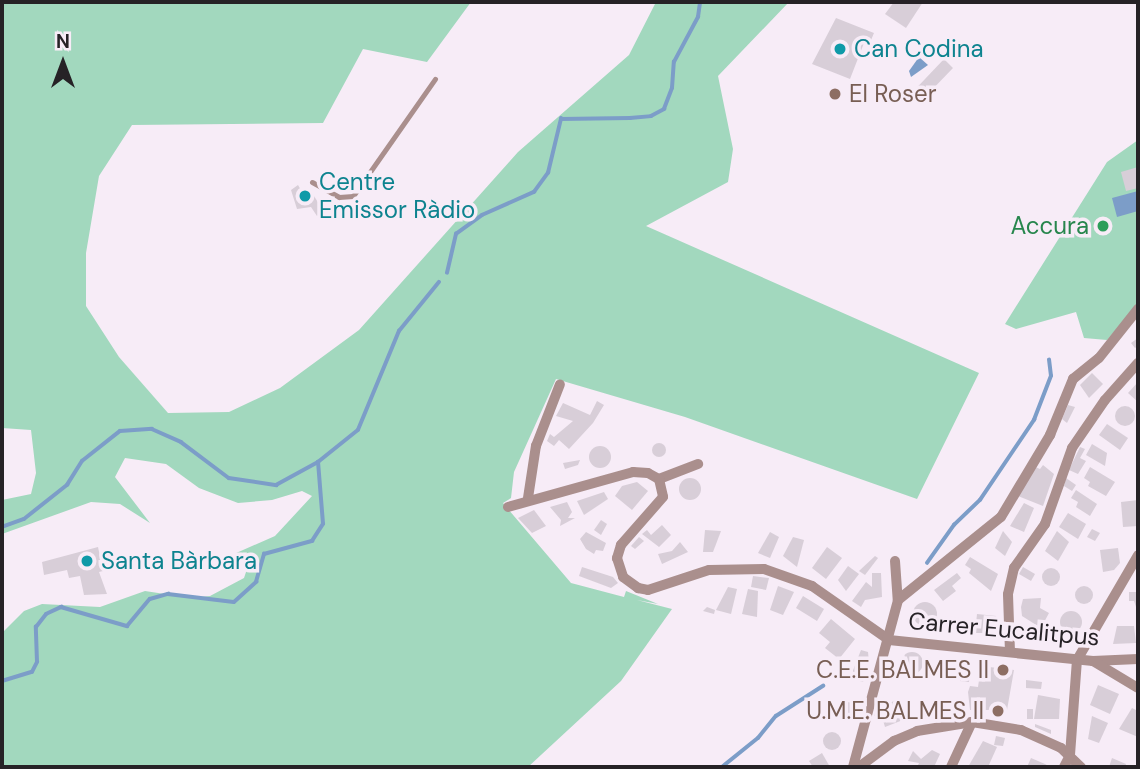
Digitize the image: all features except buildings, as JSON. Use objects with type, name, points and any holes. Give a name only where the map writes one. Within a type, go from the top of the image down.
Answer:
[{"type":"street","points":[[898,600],[1001,517],[1050,435],[1073,379],[1099,358],[1138,309]]},
{"type":"street","points":[[1010,653],[1007,593],[1014,568],[1039,536],[1072,448],[1105,400],[1138,363]]},
{"type":"street","points":[[528,498],[536,446],[560,384]]},
{"type":"street","points":[[508,507],[528,498],[634,472],[659,479],[698,464]]},
{"type":"street","name":"Carrer Eucalitpus","points":[[659,479],[663,497],[659,506],[621,545],[617,558],[618,569],[631,584],[648,590],[709,570],[764,569],[812,586],[889,640],[1077,660],[1138,659]]},
{"type":"street","points":[[1064,767],[1070,755],[1077,660],[1138,555]]},
{"type":"street","points":[[853,767],[898,600],[895,561]]},
{"type":"street","points":[[1093,661],[1138,688]]},
{"type":"street","points":[[951,767],[972,722]]},
{"type":"street","points":[[859,767],[894,741],[917,731],[972,722],[1021,730],[1070,755],[1081,767]]},
{"type":"lane","points":[[312,182],[339,197],[353,196],[435,79]]},
{"type":"green space","points":[[2,2],[471,2],[427,62],[363,49],[323,123],[132,125],[99,176],[86,253],[86,306],[119,357],[168,413],[229,412],[280,388],[359,330],[518,152],[629,55],[656,2],[789,2],[718,76],[733,149],[728,182],[646,226],[979,373],[917,499],[685,417],[556,379],[514,472],[511,498],[503,503],[571,583],[624,597],[626,591],[658,604],[637,600],[672,609],[621,681],[528,767],[2,767],[2,633],[24,611],[42,604],[100,607],[145,591],[191,598],[210,596],[244,578],[247,569],[234,554],[275,536],[312,496],[302,491],[272,500],[238,503],[199,488],[166,464],[125,458],[115,477],[150,523],[120,504],[91,502],[2,534],[2,500],[31,494],[36,473],[31,430],[2,428]]},
{"type":"green space","name":"Accura","points":[[1138,140],[1138,304],[1107,340],[1084,338],[1076,312],[1016,329],[1005,324],[1107,162]]},
{"type":"water","points":[[919,57],[928,65],[911,77],[909,71]]},
{"type":"water","points":[[1138,191],[1138,211],[1117,217],[1112,198]]},
{"type":"waterway","points":[[447,273],[456,234],[482,215],[534,192],[548,173],[561,119],[651,116],[664,109],[672,88],[674,62],[698,17],[700,2]]},
{"type":"waterway","points":[[2,527],[24,519],[67,485],[82,461],[120,431],[152,429],[181,442],[229,478],[276,485],[318,462],[358,430],[399,331],[439,282]]},
{"type":"waterway","points":[[927,563],[954,525],[980,500],[1034,420],[1051,376],[1049,360]]},
{"type":"waterway","points":[[2,681],[32,672],[37,662],[36,627],[46,614],[61,607],[127,626],[150,599],[168,594],[234,602],[256,582],[264,554],[312,541],[323,524],[318,462]]},
{"type":"waterway","points":[[722,767],[758,738],[776,716],[823,686]]},
{"type":"place","name":"Can Codina","points":[[840,49]]},
{"type":"place","name":"El Roser","points":[[835,94]]},
{"type":"place","name":"Centre Emissor Ràdio","points":[[305,196]]},
{"type":"place","name":"Accura","points":[[1103,226]]},
{"type":"place","name":"Santa Bàrbara","points":[[87,561]]},
{"type":"place","name":"C.E.E. BALMES II","points":[[1003,670]]},
{"type":"place","name":"U.M.E. BALMES II","points":[[998,711]]}]
